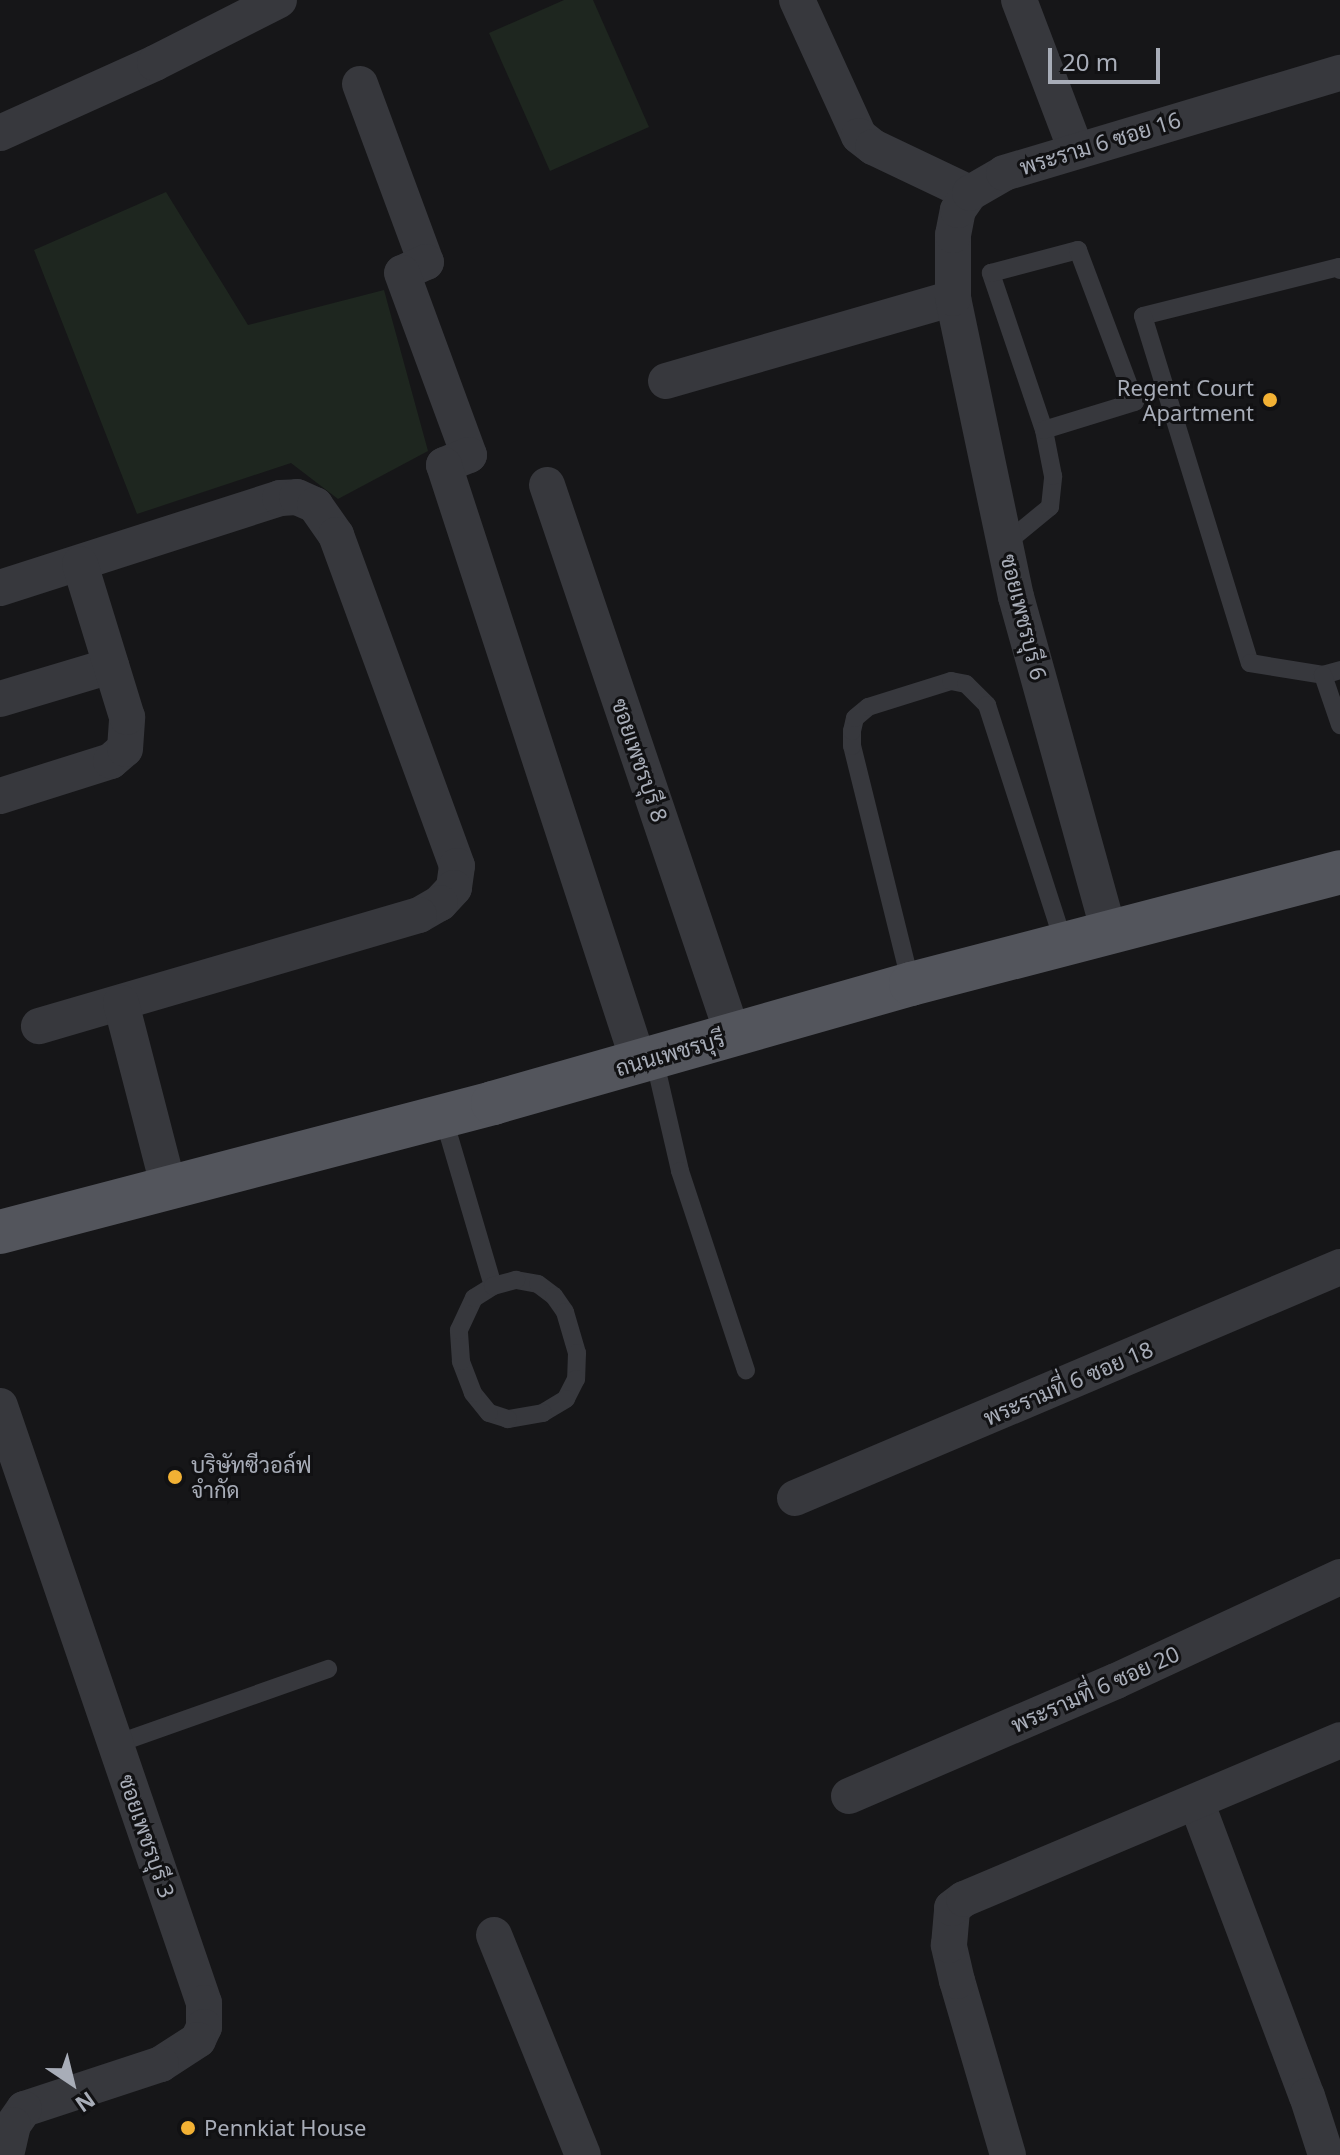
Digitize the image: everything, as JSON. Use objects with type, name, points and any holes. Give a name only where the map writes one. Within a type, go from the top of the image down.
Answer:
[{"type":"main road","name":"ถนนเพชรบุรี","points":[[0,1232],[647,1061],[911,984],[1340,872]]},
{"type":"street","points":[[0,133],[155,63],[279,0]]},
{"type":"street","points":[[666,381],[953,298],[953,235],[958,210],[970,193],[873,147],[859,136],[797,0]]},
{"type":"street","points":[[1019,0],[1076,150]]},
{"type":"street","name":"พระราม 6 ซอย 16","points":[[970,193],[1004,173],[1340,73]]},
{"type":"street","points":[[360,84],[426,262],[402,273],[469,455],[444,465],[647,1061]]},
{"type":"street","name":"ซอยเพชรบุรี 6","points":[[953,298],[1016,597],[1109,932]]},
{"type":"street","name":"ซอยเพชรบุรี 8","points":[[547,485],[733,1035]]},
{"type":"street","points":[[0,588],[280,498],[297,497],[315,505],[336,535],[457,866],[454,888],[440,903],[419,915],[39,1026]]},
{"type":"street","points":[[0,796],[111,761],[125,749],[127,717],[80,564]]},
{"type":"street","points":[[0,699],[111,666]]},
{"type":"street","points":[[121,1003],[169,1188]]},
{"type":"street","name":"พระรามที่ 6 ซอย 18","points":[[795,1498],[1340,1267]]},
{"type":"street","name":"ซอยเพชรบุรี 3","points":[[0,1406],[204,2003],[204,2027],[198,2040],[161,2064],[24,2109],[13,2125],[6,2155]]},
{"type":"street","name":"พระรามที่ 6 ซอย 20","points":[[849,1796],[1116,1681],[1340,1577]]},
{"type":"street","points":[[1008,2155],[957,1981],[949,1945],[952,1908],[964,1899],[1197,1804],[1340,1740]]},
{"type":"street","points":[[1197,1804],[1307,2096],[1326,2155]]},
{"type":"street","points":[[494,1935],[583,2155]]},
{"type":"lane","points":[[1006,543],[1050,507],[1053,476],[1044,430],[991,273],[1078,250],[1135,402],[1044,430]]},
{"type":"lane","points":[[1340,270],[1339,267],[1143,316],[1250,663],[1332,673],[1340,725]]},
{"type":"lane","points":[[911,984],[852,746],[852,731],[855,718],[868,707],[951,681],[966,684],[987,705],[1064,944]]},
{"type":"lane","points":[[647,1061],[746,1370]]},
{"type":"lane","points":[[443,1116],[493,1286]]},
{"type":"lane","points":[[516,1280],[538,1284],[554,1296],[572,1329],[577,1353],[576,1379],[566,1399],[543,1413],[508,1419],[489,1413],[473,1393],[461,1361],[459,1330],[474,1298],[493,1286],[516,1280]]},
{"type":"lane","points":[[116,1744],[328,1669]]},
{"type":"shaded area","points":[[564,0],[593,0],[649,127],[550,171],[489,33]]},
{"type":"shaded area","points":[[166,192],[248,325],[384,290],[428,451],[338,499],[291,463],[137,514],[34,250]]},
{"type":"place","name":"Regent Court Apartment","points":[[1270,400]]},
{"type":"place","name":"บริษัทซีวอล์ฟ จำกัด","points":[[175,1477]]},
{"type":"place","name":"Pennkiat House","points":[[188,2128]]}]
